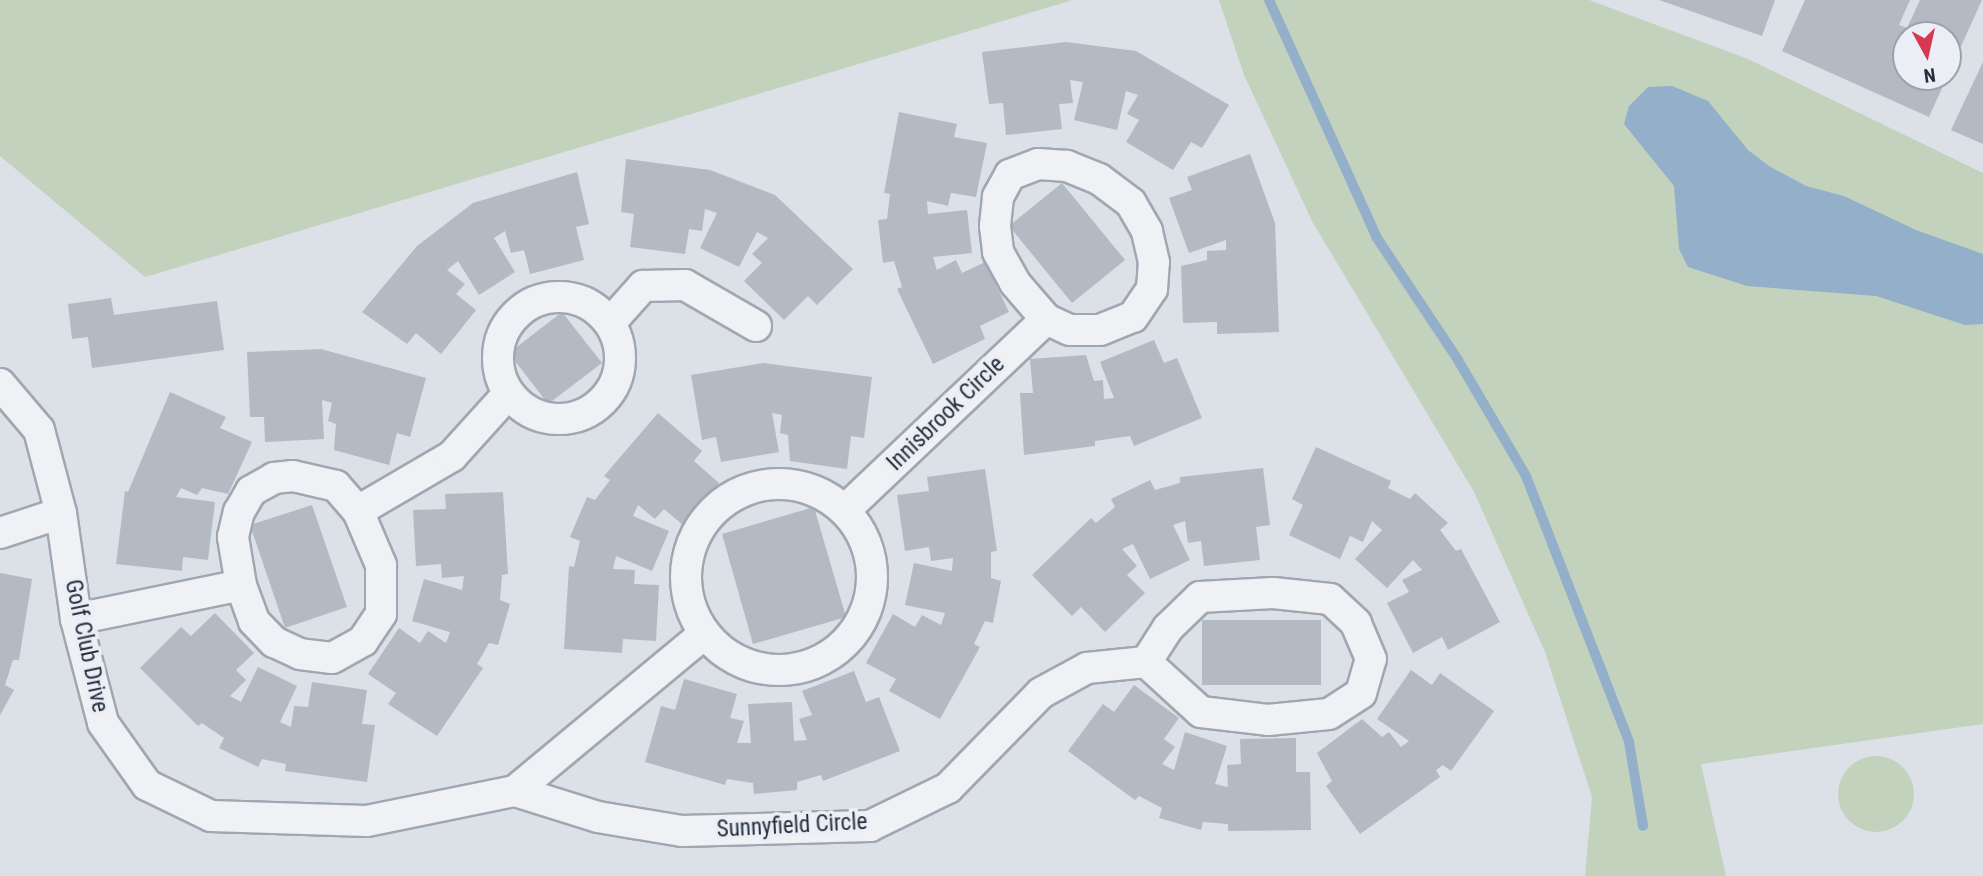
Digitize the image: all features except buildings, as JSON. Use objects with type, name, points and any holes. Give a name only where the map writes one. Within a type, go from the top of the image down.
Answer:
[{"type":"street","points":[[1038,164],[1067,166],[1099,179],[1131,203],[1147,231],[1154,262],[1152,289],[1133,317],[1090,330],[1070,330],[1046,319],[1014,283],[998,251],[995,226],[998,197],[1010,175],[1038,164]]},
{"type":"street","points":[[610,323],[643,286],[685,285],[756,326]]},
{"type":"street","points":[[561,296],[597,309],[610,323],[621,364],[615,385],[602,402],[564,420],[542,418],[523,408],[508,394],[499,376],[499,347],[509,321],[523,307],[561,296]]},
{"type":"street","name":"Innisbrook Circle","points":[[845,510],[1046,319]]},
{"type":"street","name":"Golf Club Drive","points":[[0,384],[39,430],[61,513],[76,619],[103,723],[148,785],[211,816],[367,821],[515,791]]},
{"type":"street","points":[[358,511],[452,456],[508,394]]},
{"type":"street","points":[[274,478],[318,480],[337,486],[358,511],[381,565],[381,614],[363,640],[332,658],[300,654],[283,646],[254,621],[241,585],[233,537],[251,491],[274,478]]},
{"type":"street","points":[[789,484],[819,492],[845,510],[863,535],[872,564],[872,584],[861,624],[841,648],[815,664],[785,671],[765,669],[727,656],[704,634],[690,607],[685,576],[690,546],[705,519],[738,494],[758,486],[789,484]]},
{"type":"street","points":[[0,533],[61,513]]},
{"type":"street","points":[[76,619],[241,585]]},
{"type":"street","points":[[1273,593],[1330,599],[1356,623],[1371,659],[1361,693],[1329,715],[1268,719],[1201,712],[1146,662],[1168,628],[1200,597],[1273,593]]},
{"type":"street","points":[[515,791],[704,634]]},
{"type":"street","name":"Sunnyfield Circle","points":[[515,791],[598,817],[682,831],[870,825],[948,788],[1041,693],[1087,668],[1146,662]]},
{"type":"green space","points":[[0,0],[1073,0],[145,277],[0,156]]},
{"type":"green space","points":[[1219,0],[1589,0],[1748,59],[1983,173],[1983,724],[1701,764],[1726,876],[1585,876],[1592,797],[1545,652],[1474,492],[1312,221],[1244,75]]},
{"type":"green space","points":[[1876,756],[1891,759],[1903,767],[1911,779],[1914,794],[1911,809],[1903,821],[1891,829],[1876,832],[1861,829],[1849,821],[1841,809],[1838,794],[1841,779],[1849,767],[1861,759]]},
{"type":"water","points":[[1672,86],[1708,101],[1748,150],[1769,166],[1806,186],[1844,196],[1916,230],[1983,254],[1983,324],[1965,325],[1876,296],[1747,286],[1688,267],[1679,249],[1674,186],[1624,124],[1629,106],[1648,87]]},
{"type":"waterway","points":[[1269,0],[1377,238],[1458,360],[1526,476],[1629,742],[1643,826]]}]
